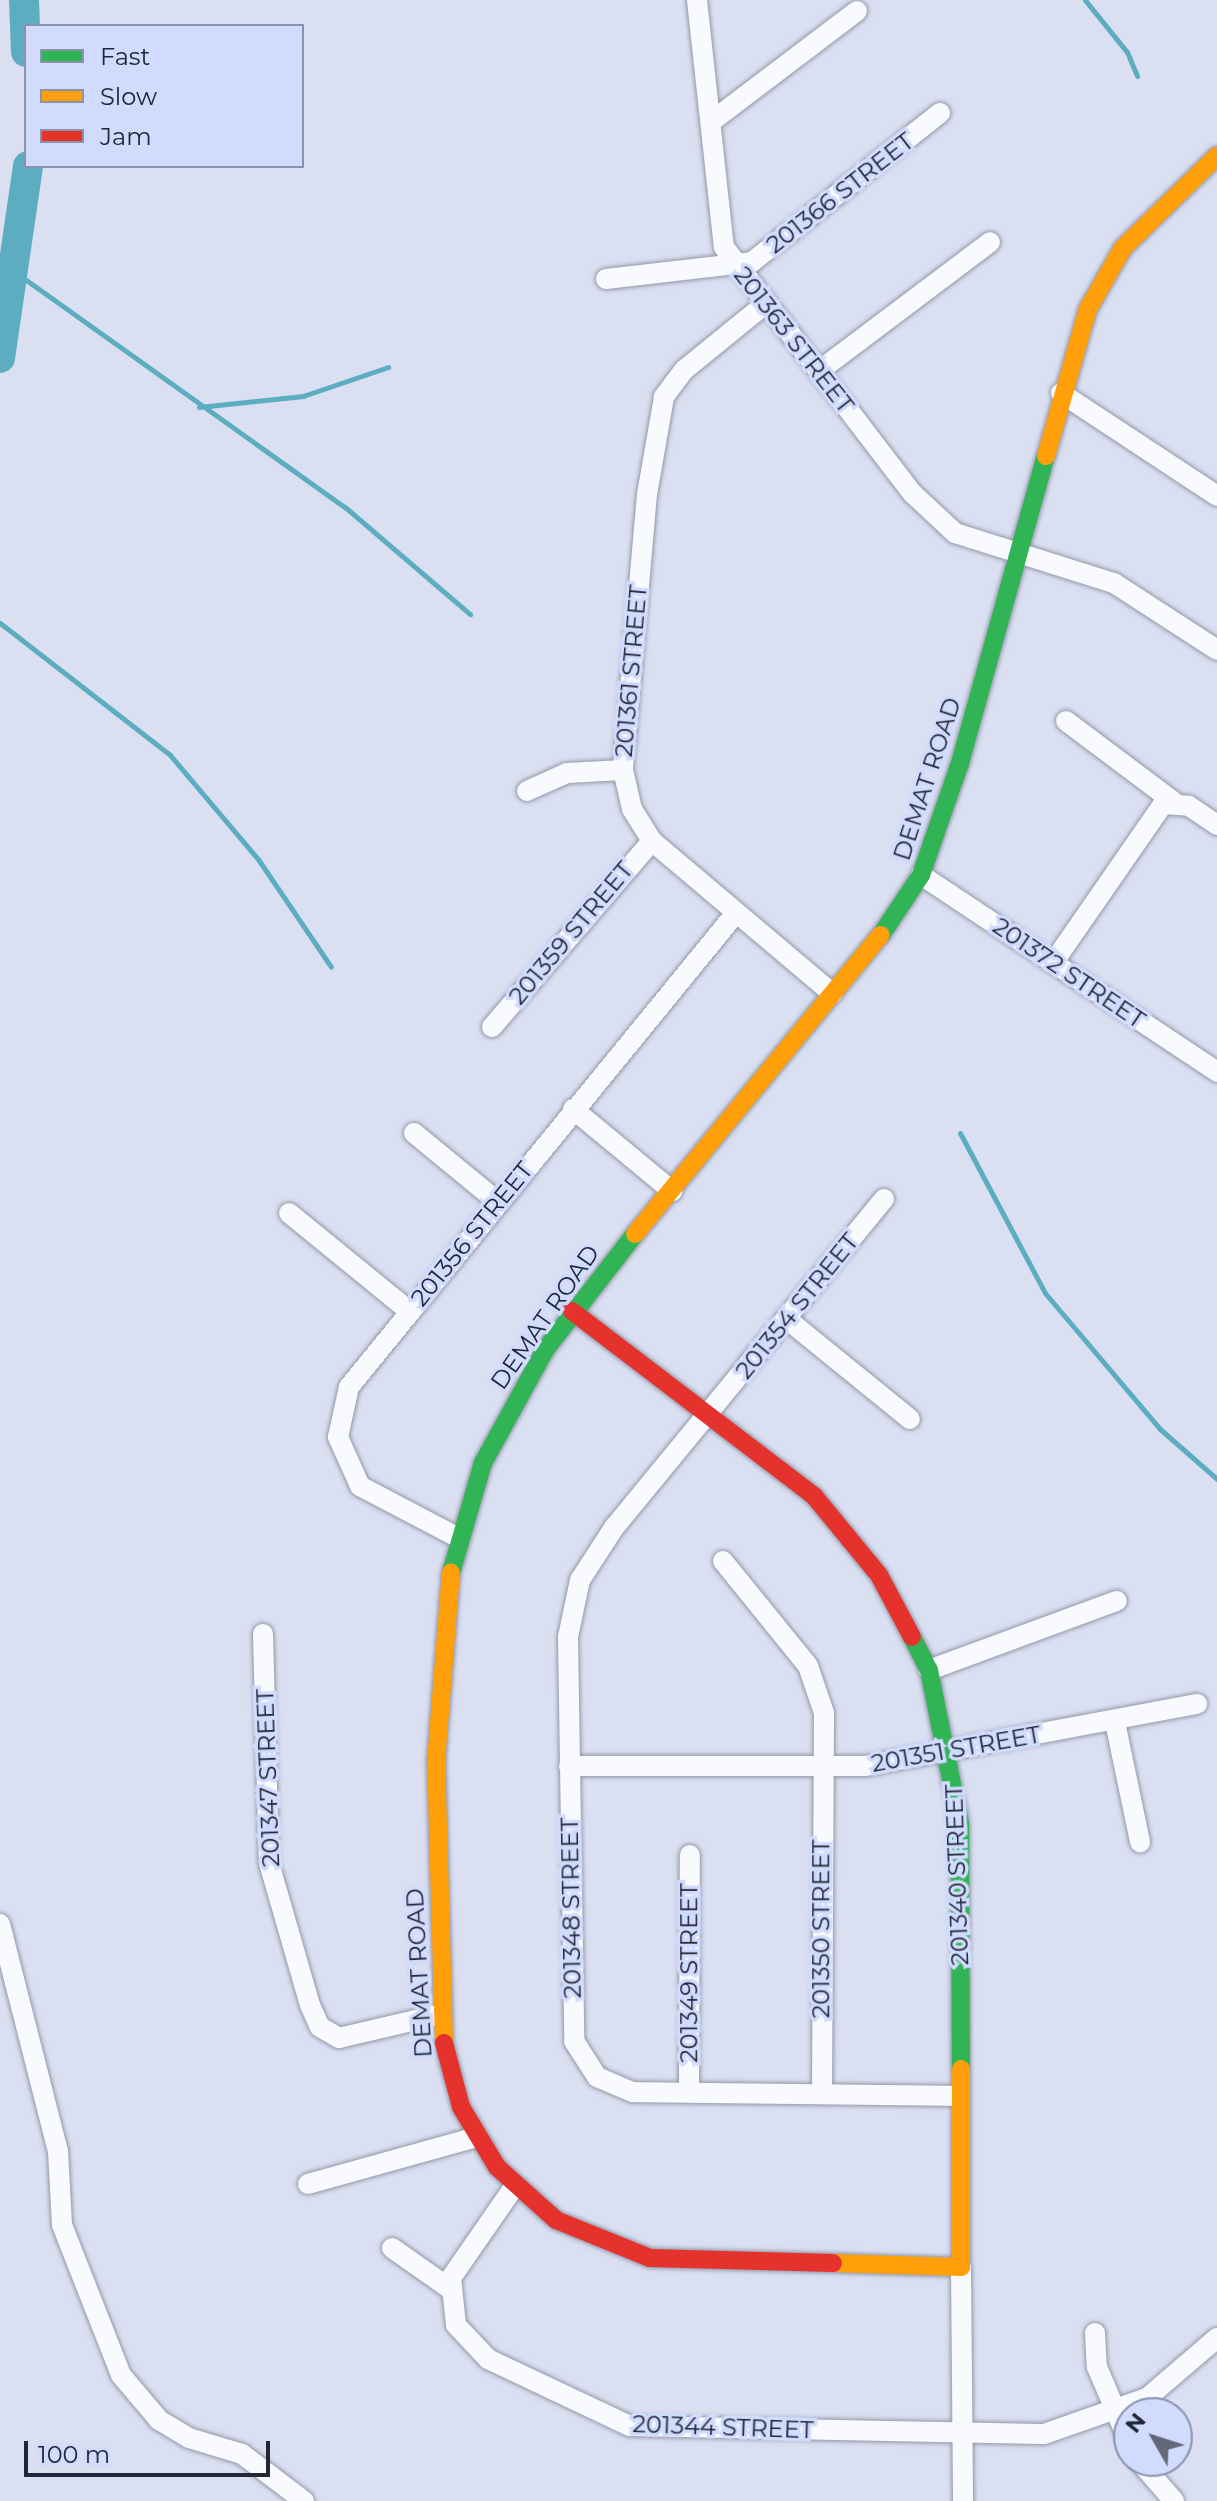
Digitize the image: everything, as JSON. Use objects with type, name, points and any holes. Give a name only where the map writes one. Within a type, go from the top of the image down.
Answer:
[{"type":"street","name":"201363 STREET","points":[[697,0],[712,121],[719,228],[736,267],[928,512],[955,533],[1114,583],[1217,650]]},
{"type":"street","points":[[712,121],[857,11]]},
{"type":"street","name":"201366 STREET","points":[[736,267],[752,262],[940,113]]},
{"type":"street","name":"DEMAT ROAD","points":[[961,2267],[650,2258],[587,2237],[514,2187],[476,2137],[452,2081],[441,2014],[438,1681],[457,1537],[497,1430],[572,1311],[832,993],[921,875],[947,807],[1061,393],[1105,272],[1155,211],[1217,156]]},
{"type":"street","points":[[819,371],[990,242]]},
{"type":"street","points":[[606,279],[736,267]]},
{"type":"street","name":"201361 STREET","points":[[764,305],[684,370],[664,397],[647,494],[623,770],[632,809],[652,841],[832,993]]},
{"type":"street","points":[[1061,393],[1217,496]]},
{"type":"street","points":[[1066,721],[1174,802],[1217,825]]},
{"type":"street","points":[[527,791],[567,773],[623,770]]},
{"type":"street","points":[[1053,963],[1153,814],[1174,802]]},
{"type":"street","name":"201359 STREET","points":[[492,1027],[652,841]]},
{"type":"street","name":"201372 STREET","points":[[921,875],[1217,1072]]},
{"type":"street","name":"201356 STREET","points":[[457,1537],[360,1486],[338,1437],[349,1387],[735,914]]},
{"type":"street","points":[[573,1109],[672,1191]]},
{"type":"street","points":[[414,1133],[498,1202]]},
{"type":"street","name":"201354 STREET","points":[[710,1412],[884,1199]]},
{"type":"street","points":[[289,1213],[409,1311]]},
{"type":"street","name":"201340 STREET","points":[[572,1311],[794,1477],[851,1536],[901,1609],[929,1670],[950,1752],[960,1824],[963,2501]]},
{"type":"street","points":[[788,1320],[910,1419]]},
{"type":"street","name":"201348 STREET","points":[[710,1412],[580,1580],[568,1637],[577,2052],[612,2086],[689,2092],[959,2096]]},
{"type":"street","name":"201350 STREET","points":[[723,1561],[808,1666],[824,1713],[822,2094]]},
{"type":"street","points":[[929,1670],[1117,1601]]},
{"type":"street","name":"201347 STREET","points":[[263,1634],[269,1863],[310,2005],[320,2027],[339,2038],[441,2014]]},
{"type":"street","name":"201351 STREET","points":[[569,1766],[865,1766],[1115,1722],[1197,1704]]},
{"type":"street","points":[[1115,1722],[1140,1842]]},
{"type":"street","name":"201349 STREET","points":[[689,2092],[690,1855]]},
{"type":"street","points":[[0,1924],[58,2151],[62,2225],[121,2375],[159,2420],[189,2438],[242,2454],[304,2501]]},
{"type":"street","points":[[308,2184],[476,2137]]},
{"type":"street","points":[[392,2248],[449,2288],[514,2187]]},
{"type":"street","name":"201344 STREET","points":[[449,2288],[456,2325],[473,2348],[614,2423],[1044,2434],[1113,2415]]},
{"type":"street","points":[[1095,2333],[1097,2367],[1113,2405]]},
{"type":"street","name":"201344 STREET","points":[[1145,2397],[1172,2381],[1215,2343]]},
{"type":"street","points":[[1153,2477],[1174,2501]]},
{"type":"waterway","points":[[24,0],[25,24]]},
{"type":"waterway","points":[[1085,0],[1127,52],[1137,76]]},
{"type":"waterway","points":[[0,358],[28,168]]},
{"type":"waterway","points":[[15,272],[345,507],[470,614]]},
{"type":"waterway","points":[[199,407],[303,396],[388,367]]},
{"type":"waterway","points":[[0,623],[170,755],[258,859],[331,967]]},
{"type":"waterway","points":[[960,1133],[1045,1293],[1160,1429],[1217,1479]]},
{"type":"traffic: fast","points":[[881,935],[921,875],[960,763],[1046,456]]},
{"type":"traffic: fast","points":[[451,1573],[483,1463],[545,1350],[635,1234]]},
{"type":"traffic: fast","points":[[912,1637],[929,1670],[960,1824],[961,2069]]},
{"type":"traffic: slow","points":[[1046,456],[1088,309],[1123,248],[1217,156]]},
{"type":"traffic: slow","points":[[635,1234],[881,935]]},
{"type":"traffic: slow","points":[[444,2043],[436,1762],[451,1573]]},
{"type":"traffic: slow","points":[[833,2263],[961,2267],[961,2069]]},
{"type":"traffic: jam","points":[[572,1311],[814,1496],[879,1575],[912,1637]]},
{"type":"traffic: jam","points":[[444,2043],[461,2107],[497,2167],[556,2220],[650,2258],[833,2263]]}]
